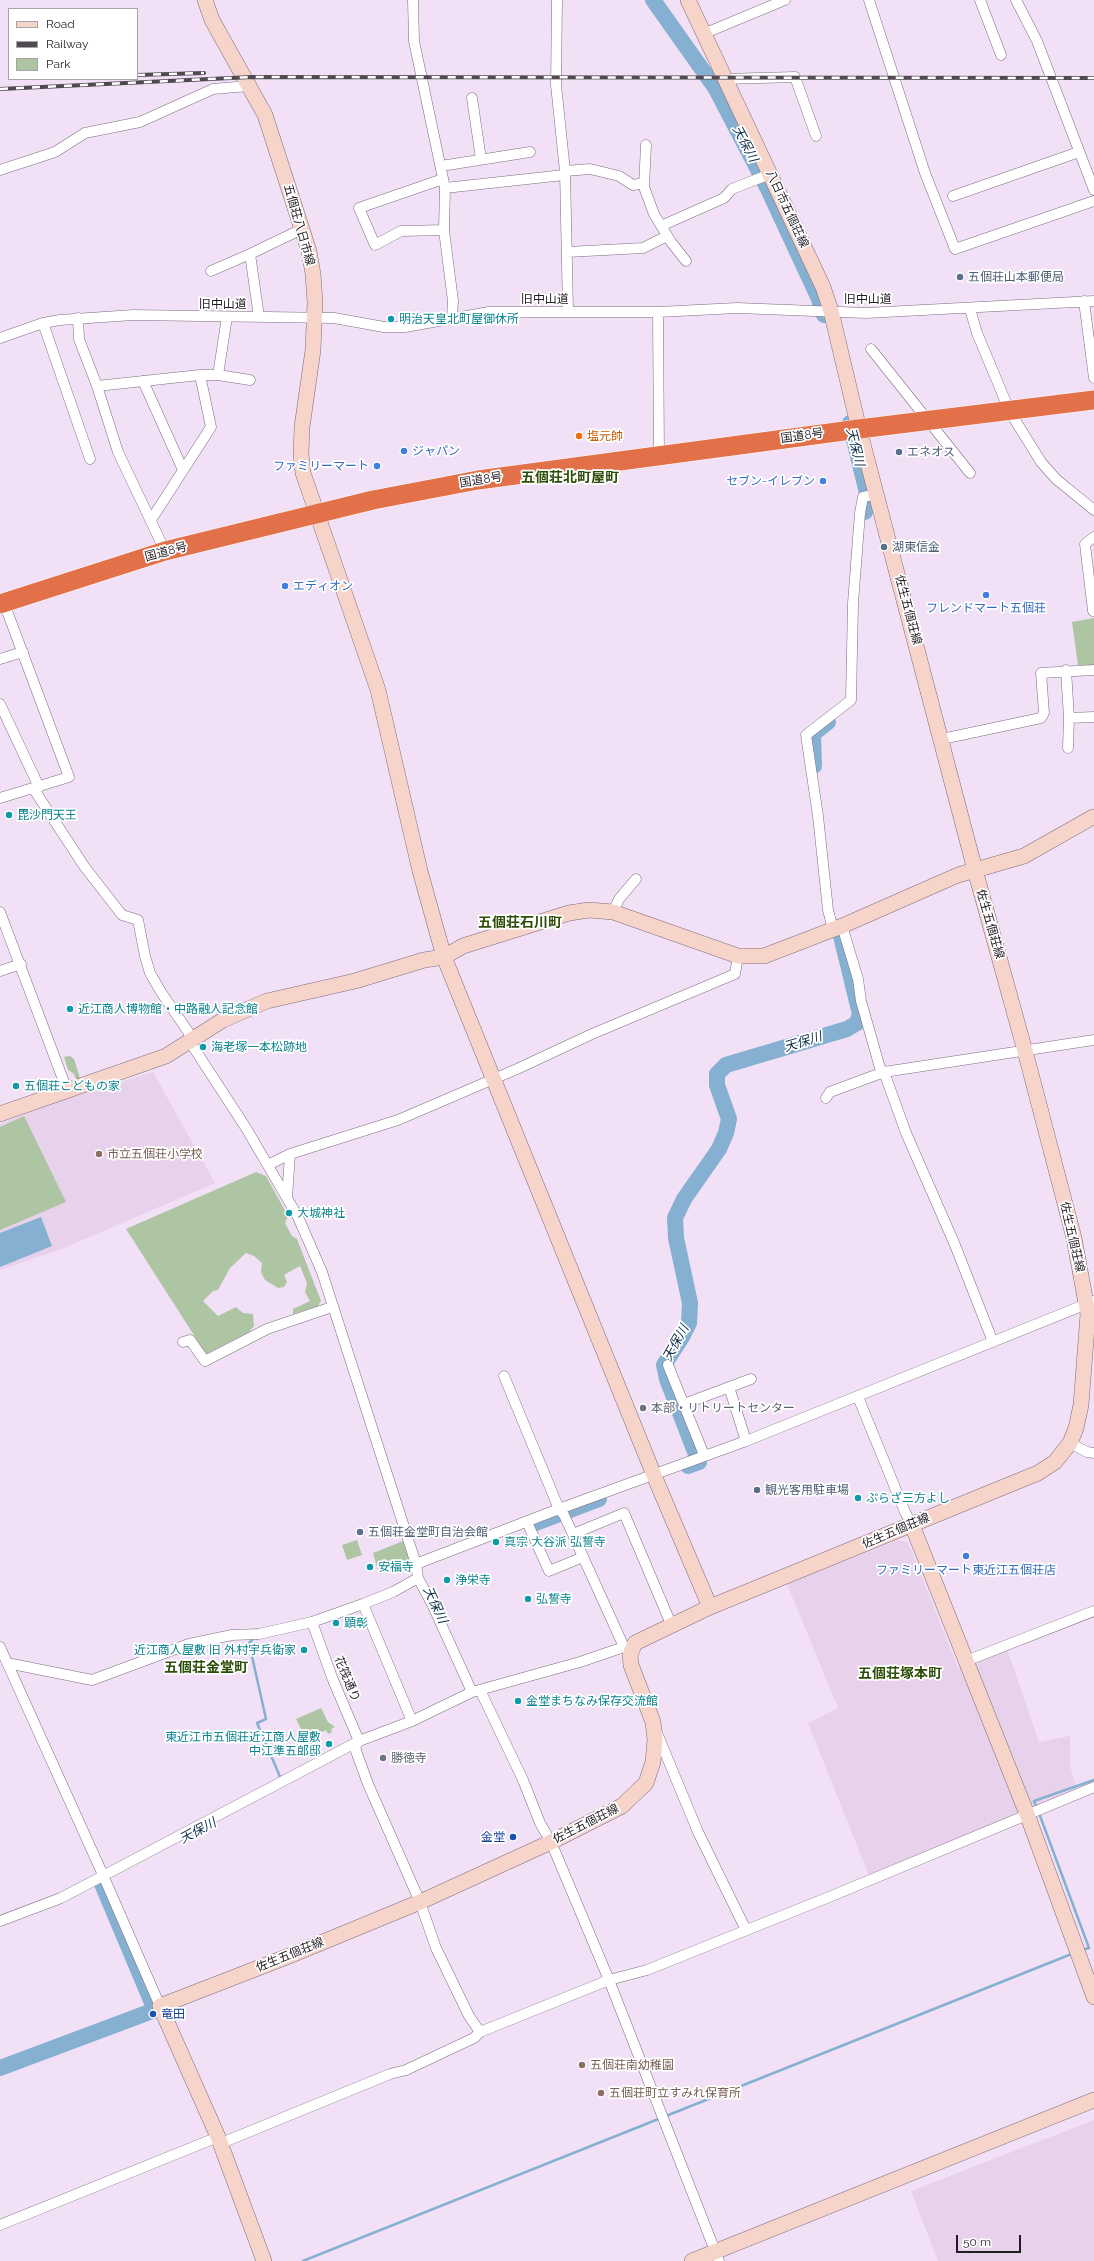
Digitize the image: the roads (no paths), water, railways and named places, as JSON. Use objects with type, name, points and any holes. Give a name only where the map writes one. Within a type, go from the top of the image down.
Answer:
[{"type":"highway","name":"国道8号","points":[[2,603],[165,551],[373,500],[478,480],[928,420],[1010,412],[1094,400]]},
{"type":"main road","name":"五個荘八日市線","points":[[205,0],[212,20],[265,114],[302,229],[313,274],[314,319],[313,350],[302,427],[301,454],[304,473],[316,514],[378,690],[420,871],[444,957],[655,1477],[710,1607]]},
{"type":"main road","name":"八日市五個荘線","points":[[688,0],[823,287],[831,311],[859,429]]},
{"type":"main road","name":"佐生五個荘線","points":[[160,2006],[289,1956],[420,1902],[551,1842],[622,1806],[646,1783],[653,1762],[655,1740],[652,1722],[631,1665],[627,1649],[641,1639],[710,1607],[1038,1473],[1055,1462],[1070,1443],[1076,1428],[1081,1405],[1091,1303],[1025,1051],[975,870],[942,739],[870,496],[859,429]]},
{"type":"main road","points":[[0,1114],[67,1090],[148,1064],[166,1056],[190,1042],[228,1017],[267,1001],[355,981],[424,960],[444,957],[463,946],[570,913],[589,910],[612,912],[738,956],[764,956],[837,928],[958,875],[1024,856],[1094,817]]},
{"type":"main road","points":[[912,1525],[966,1661],[1034,1811],[1078,1953],[1094,1997]]},
{"type":"main road","points":[[160,2006],[218,2141],[264,2261]]},
{"type":"main road","points":[[692,2261],[717,2256],[1094,2100]]},
{"type":"street","points":[[413,0],[414,40],[422,86],[444,184],[444,230],[453,301],[452,318]]},
{"type":"street","points":[[557,0],[556,86],[565,173],[568,311]]},
{"type":"street","points":[[703,34],[770,3],[785,0]]},
{"type":"street","points":[[869,0],[925,173],[955,249],[1094,201]]},
{"type":"street","points":[[980,0],[1001,55]]},
{"type":"street","points":[[1016,0],[1037,41],[1094,190]]},
{"type":"street","points":[[724,79],[795,78],[816,136]]},
{"type":"street","points":[[0,170],[55,152],[85,133],[140,122],[213,89],[248,86]]},
{"type":"street","points":[[472,98],[481,159]]},
{"type":"street","points":[[646,145],[644,184],[654,214],[667,236],[686,261]]},
{"type":"street","points":[[441,166],[530,152]]},
{"type":"street","points":[[953,196],[1080,152]]},
{"type":"street","points":[[444,230],[401,231],[375,245],[359,208],[444,184],[590,170],[619,176],[633,185],[644,184]]},
{"type":"street","points":[[661,226],[724,198],[732,189],[770,174]]},
{"type":"street","points":[[211,271],[302,229]]},
{"type":"street","points":[[567,252],[643,248],[667,236]]},
{"type":"street","points":[[250,254],[259,317]]},
{"type":"street","points":[[1089,301],[1094,378]]},
{"type":"street","name":"旧中山道","points":[[0,338],[43,323],[78,318],[133,315],[314,319],[334,318],[384,327],[420,325],[489,312],[658,312],[737,308],[873,312],[1089,301]]},
{"type":"street","points":[[970,308],[977,334],[1010,412],[1041,462],[1056,480],[1094,510]]},
{"type":"street","points":[[658,312],[659,456]]},
{"type":"street","points":[[218,375],[227,317]]},
{"type":"street","points":[[78,318],[79,338],[97,386],[118,452],[165,551]]},
{"type":"street","points":[[43,323],[90,459]]},
{"type":"street","points":[[871,349],[970,473]]},
{"type":"street","points":[[97,386],[200,375],[218,375],[250,380]]},
{"type":"street","points":[[151,520],[211,427],[200,375]]},
{"type":"street","points":[[143,381],[183,470]]},
{"type":"street","points":[[870,496],[863,497],[860,513],[853,603],[851,700],[806,735],[818,816],[828,910],[858,979],[861,1001],[880,1068],[884,1072],[906,1132],[955,1245],[993,1342]]},
{"type":"street","points":[[1093,611],[1085,544],[1094,537]]},
{"type":"street","points":[[0,798],[69,777],[23,652],[2,603]]},
{"type":"street","points":[[0,659],[23,652]]},
{"type":"street","points":[[1066,670],[1070,718],[1068,748]]},
{"type":"street","points":[[942,739],[1041,718],[1044,713],[1040,672],[1094,670]]},
{"type":"street","points":[[0,704],[36,787],[84,866],[122,915],[138,920],[150,973],[189,1033],[190,1042],[268,1165],[287,1199],[322,1272],[332,1307],[416,1564],[418,1578],[524,1780],[540,1823],[551,1842],[609,1980],[717,2256]]},
{"type":"street","points":[[1070,718],[1094,717]]},
{"type":"street","points":[[612,912],[619,899],[636,879]]},
{"type":"street","points":[[0,912],[67,1090]]},
{"type":"street","points":[[268,1165],[290,1154],[398,1120],[592,1034],[735,974],[738,956]]},
{"type":"street","points":[[0,972],[20,964]]},
{"type":"street","points":[[826,1098],[830,1092],[884,1072],[1094,1040]]},
{"type":"street","points":[[287,1199],[290,1154]]},
{"type":"street","points":[[416,1564],[528,1525],[655,1477],[700,1456],[746,1441],[1091,1303]]},
{"type":"street","points":[[183,1342],[190,1340],[206,1361],[266,1329],[332,1307]]},
{"type":"street","points":[[668,1365],[684,1404],[700,1456]]},
{"type":"street","points":[[0,1921],[61,1898],[103,1875],[357,1746],[476,1691],[627,1649],[573,1534],[561,1512],[504,1376]]},
{"type":"street","points":[[684,1404],[751,1379]]},
{"type":"street","points":[[729,1387],[746,1441]]},
{"type":"street","points":[[858,1397],[905,1512],[912,1525]]},
{"type":"street","points":[[1070,1443],[1087,1452],[1094,1453]]},
{"type":"street","points":[[573,1534],[624,1513],[671,1624]]},
{"type":"street","points":[[528,1525],[548,1571],[583,1557]]},
{"type":"street","points":[[7,1663],[92,1680],[189,1644],[232,1635],[265,1633],[312,1623],[364,1605],[393,1592],[418,1578]]},
{"type":"street","points":[[364,1605],[412,1721]]},
{"type":"street","points":[[966,1661],[1094,1611]]},
{"type":"street","name":"花筏通り","points":[[312,1623],[379,1810],[420,1902],[436,1948],[469,2016],[480,2032]]},
{"type":"street","points":[[0,1647],[103,1875],[160,2006]]},
{"type":"street","points":[[652,1722],[698,1832],[746,1930]]},
{"type":"street","points":[[0,2225],[390,2074],[406,2070],[474,2038],[480,2032],[609,1980],[646,1970],[1094,1787]]},
{"type":"water","points":[[41,1217],[52,1246],[0,1267],[0,1233]]},
{"type":"waterway","name":"天保川","points":[[653,0],[716,89],[767,187],[819,299],[824,315]]},
{"type":"waterway","name":"天保川","points":[[850,423],[867,493],[865,512]]},
{"type":"waterway","name":"天保川","points":[[814,766],[813,734],[828,722]]},
{"type":"waterway","name":"天保川","points":[[688,1466],[699,1462],[667,1379],[664,1365],[689,1323],[690,1303],[676,1238],[675,1218],[684,1199],[719,1149],[726,1133],[729,1119],[717,1085],[717,1074],[726,1065],[847,1029],[857,1023],[860,1014],[841,936]]},
{"type":"waterway","name":"天保川","points":[[533,1524],[599,1499]]},
{"type":"waterway","points":[[254,1638],[249,1643],[266,1719],[257,1723],[281,1779]]},
{"type":"waterway","points":[[1037,1808],[1034,1801],[1094,1780]]},
{"type":"waterway","points":[[1039,1813],[1089,1948],[1082,1950]]},
{"type":"waterway","name":"天保川","points":[[0,2068],[155,2010],[102,1884]]},
{"type":"waterway","points":[[666,2116],[1074,1953]]},
{"type":"waterway","points":[[303,2261],[661,2118]]},
{"type":"railway","points":[[138,75],[204,73]]},
{"type":"railway","points":[[0,89],[252,77],[1094,78]]},
{"type":"place","name":"五個荘山本郵便局","points":[[960,277]]},
{"type":"place","name":"明治天皇北町屋御休所","points":[[391,319]]},
{"type":"place","name":"塩元帥","points":[[579,436]]},
{"type":"place","name":"ジャパン","points":[[404,451]]},
{"type":"place","name":"エネオス","points":[[899,452]]},
{"type":"place","name":"ファミリーマート","points":[[377,466]]},
{"type":"place","name":"セブン-イレブン","points":[[823,481]]},
{"type":"place","name":"湖東信金","points":[[884,547]]},
{"type":"place","name":"エディオン","points":[[285,586]]},
{"type":"place","name":"フレンドマート五個荘","points":[[986,595]]},
{"type":"place","name":"毘沙門天王","points":[[9,815]]},
{"type":"place","name":"近江商人博物館・中路融人記念館","points":[[70,1009]]},
{"type":"place","name":"海老塚一本松跡地","points":[[203,1047]]},
{"type":"place","name":"五個荘こどもの家","points":[[16,1086]]},
{"type":"place","name":"市立五個荘小学校","points":[[99,1154]]},
{"type":"place","name":"大城神社","points":[[289,1213]]},
{"type":"place","name":"本部・リトリートセンター","points":[[643,1408]]},
{"type":"place","name":"観光客用駐車場","points":[[757,1490]]},
{"type":"place","name":"ぷらざ三方よし","points":[[858,1498]]},
{"type":"place","name":"五個荘金堂町自治会館","points":[[360,1532]]},
{"type":"place","name":"真宗 大谷派 弘誓寺","points":[[496,1542]]},
{"type":"place","name":"ファミリーマート東近江五個荘店","points":[[966,1556]]},
{"type":"place","name":"安福寺","points":[[370,1567]]},
{"type":"place","name":"浄栄寺","points":[[447,1580]]},
{"type":"place","name":"弘誓寺","points":[[528,1599]]},
{"type":"place","name":"顕彰","points":[[336,1623]]},
{"type":"place","name":"近江商人屋敷 旧 外村宇兵衛家","points":[[304,1650]]},
{"type":"place","name":"金堂まちなみ保存交流館","points":[[518,1701]]},
{"type":"place","name":"東近江市五個荘近江商人屋敷 中江準五郎邸","points":[[329,1744]]},
{"type":"place","name":"勝徳寺","points":[[383,1758]]},
{"type":"place","name":"金堂","points":[[513,1837]]},
{"type":"place","name":"竜田","points":[[153,2014]]},
{"type":"place","name":"五個荘南幼稚園","points":[[582,2065]]},
{"type":"place","name":"五個荘町立すみれ保育所","points":[[601,2093]]},
{"type":"district","name":"五個荘北町屋町","points":[[570,478]]},
{"type":"district","name":"五個荘石川町","points":[[520,923]]},
{"type":"district","name":"五個荘金堂町","points":[[206,1668]]},
{"type":"district","name":"五個荘塚本町","points":[[900,1674]]}]
